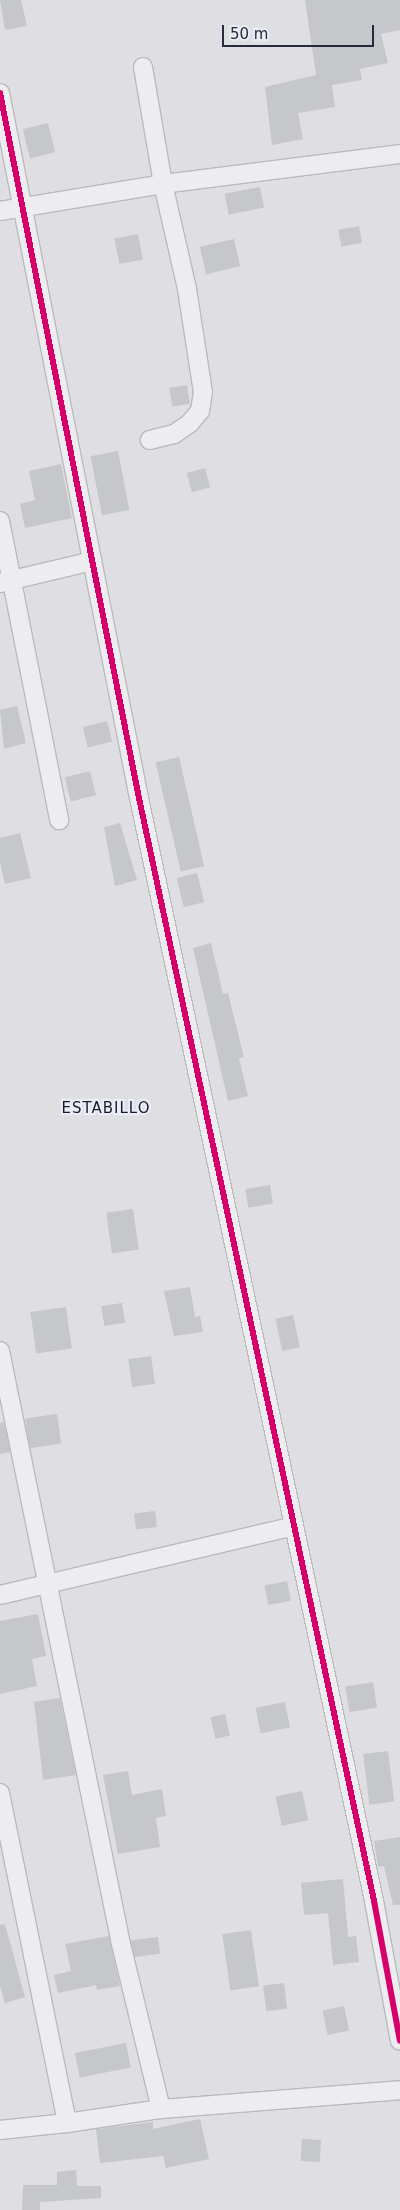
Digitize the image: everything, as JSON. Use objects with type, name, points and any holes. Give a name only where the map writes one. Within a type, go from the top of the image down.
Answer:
[{"type":"street","points":[[143,67],[163,184],[187,289],[203,392],[200,411],[190,423],[174,434],[150,440]]},
{"type":"street","points":[[0,93],[21,208],[92,561],[292,1527],[374,1901],[400,2041]]},
{"type":"street","points":[[0,211],[163,184],[400,154]]},
{"type":"street","points":[[0,521],[6,582],[59,820]]},
{"type":"street","points":[[6,582],[92,561]]},
{"type":"street","points":[[0,1351],[121,1944],[160,2109]]},
{"type":"street","points":[[0,1595],[292,1527]]},
{"type":"street","points":[[0,1793],[67,2124]]},
{"type":"street","points":[[0,2130],[67,2124],[160,2109],[400,2090]]},
{"type":"building","points":[[0,0],[21,0],[27,26],[5,30]]},
{"type":"building","points":[[305,0],[400,0],[400,30],[381,34],[388,63],[360,69],[362,80],[332,85],[335,107],[298,113],[303,139],[272,145],[265,87],[316,75]]},
{"type":"building","points":[[48,123],[55,152],[30,158],[23,129]]},
{"type":"building","points":[[260,187],[264,208],[229,214],[225,194]]},
{"type":"building","points":[[359,226],[362,243],[341,246],[338,230]]},
{"type":"building","points":[[138,234],[143,260],[119,264],[114,239]]},
{"type":"building","points":[[234,239],[240,266],[206,274],[200,247]]},
{"type":"building","points":[[187,385],[190,404],[172,407],[169,388]]},
{"type":"building","points":[[118,451],[129,510],[102,515],[91,456]]},
{"type":"building","points":[[61,464],[72,518],[25,528],[20,504],[35,500],[29,471]]},
{"type":"building","points":[[205,468],[210,487],[192,492],[187,473]]},
{"type":"building","points":[[17,706],[26,743],[4,749],[0,710]]},
{"type":"building","points":[[107,721],[112,741],[88,747],[83,727]]},
{"type":"building","points":[[179,757],[204,866],[181,872],[156,762]]},
{"type":"building","points":[[90,771],[96,795],[71,802],[65,777]]},
{"type":"building","points":[[120,823],[137,880],[115,886],[104,827]]},
{"type":"building","points":[[20,833],[31,878],[5,884],[0,862],[0,838]]},
{"type":"building","points":[[197,873],[204,902],[184,907],[177,878]]},
{"type":"building","points":[[211,943],[223,994],[228,993],[244,1057],[239,1058],[248,1096],[228,1101],[193,948]]},
{"type":"building","points":[[270,1185],[273,1204],[248,1208],[245,1189]]},
{"type":"building","points":[[133,1209],[139,1250],[112,1253],[106,1213]]},
{"type":"building","points":[[190,1287],[195,1317],[200,1316],[203,1332],[174,1336],[164,1291]]},
{"type":"building","points":[[122,1303],[125,1323],[104,1326],[101,1306]]},
{"type":"building","points":[[66,1307],[72,1349],[36,1354],[30,1312]]},
{"type":"building","points":[[293,1315],[300,1347],[282,1351],[275,1319]]},
{"type":"building","points":[[151,1356],[155,1384],[132,1387],[128,1359]]},
{"type":"building","points":[[57,1414],[61,1444],[29,1448],[25,1418]]},
{"type":"building","points":[[4,1422],[10,1452],[0,1454],[0,1423]]},
{"type":"building","points":[[155,1511],[157,1527],[136,1529],[134,1514]]},
{"type":"building","points":[[287,1581],[291,1601],[268,1605],[264,1585]]},
{"type":"building","points":[[38,1614],[46,1656],[32,1659],[37,1686],[0,1694],[0,1621]]},
{"type":"building","points":[[373,1682],[377,1708],[349,1712],[345,1686]]},
{"type":"building","points":[[60,1698],[76,1775],[43,1780],[34,1702]]},
{"type":"building","points":[[285,1702],[290,1728],[261,1733],[256,1708]]},
{"type":"building","points":[[225,1714],[230,1735],[215,1739],[210,1717]]},
{"type":"building","points":[[388,1751],[394,1802],[369,1805],[363,1754]]},
{"type":"building","points":[[128,1771],[132,1795],[162,1789],[166,1816],[156,1818],[160,1847],[118,1854],[103,1775]]},
{"type":"building","points":[[302,1791],[308,1820],[282,1826],[276,1797]]},
{"type":"building","points":[[400,1837],[400,1905],[393,1905],[384,1866],[378,1867],[374,1841]]},
{"type":"building","points":[[343,1879],[348,1937],[356,1936],[359,1962],[333,1965],[328,1913],[304,1915],[301,1883]]},
{"type":"building","points":[[5,1924],[25,1997],[5,2003],[0,1986],[0,1925]]},
{"type":"building","points":[[251,1930],[259,1986],[230,1990],[222,1934]]},
{"type":"building","points":[[109,1936],[120,1986],[97,1990],[96,1985],[58,1993],[54,1975],[71,1971],[65,1944]]},
{"type":"building","points":[[158,1937],[160,1954],[133,1957],[131,1940]]},
{"type":"building","points":[[284,1983],[287,2009],[266,2011],[263,1986]]},
{"type":"building","points":[[344,2006],[349,2030],[328,2035],[322,2011]]},
{"type":"building","points":[[126,2043],[131,2068],[80,2077],[75,2053]]},
{"type":"building","points":[[200,2119],[209,2159],[166,2168],[163,2156],[100,2163],[96,2129],[153,2122],[153,2129]]},
{"type":"building","points":[[302,2139],[321,2140],[320,2162],[301,2161]]},
{"type":"building","points":[[76,2170],[77,2186],[101,2186],[101,2198],[40,2202],[40,2210],[22,2210],[23,2185],[57,2185],[57,2172]]},
{"type":"cycle path","points":[[0,93],[139,798],[374,1901],[400,2041]]},
{"type":"district","name":"ESTABILLO","points":[[106,1109]]}]
